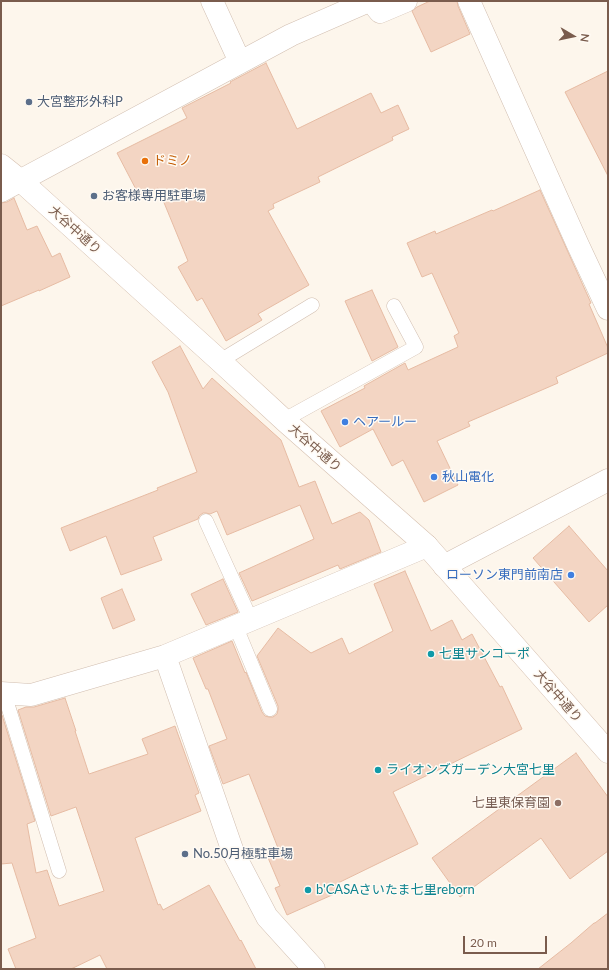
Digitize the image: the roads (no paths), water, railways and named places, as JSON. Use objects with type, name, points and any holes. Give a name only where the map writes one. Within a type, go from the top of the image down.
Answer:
[{"type":"street","points":[[212,1],[240,62]]},
{"type":"street","points":[[1,191],[291,34],[370,1],[380,12],[406,1]]},
{"type":"street","points":[[469,1],[578,245],[608,308]]},
{"type":"street","name":"大谷中通り","points":[[1,165],[21,181],[284,420],[427,546],[608,752]]},
{"type":"street","points":[[444,566],[608,480]]},
{"type":"street","points":[[3,693],[31,695],[165,656],[427,546]]},
{"type":"street","points":[[165,656],[233,852],[267,917],[314,969]]},
{"type":"lane","points":[[220,361],[312,305]]},
{"type":"lane","points":[[284,420],[416,347],[394,306]]},
{"type":"lane","points":[[206,521],[243,624],[270,709]]},
{"type":"lane","points":[[3,693],[59,871]]},
{"type":"place","name":"大宮整形外科P","points":[[29,102]]},
{"type":"place","name":"ドミノ","points":[[145,161]]},
{"type":"place","name":"お客様専用駐車場","points":[[94,196]]},
{"type":"place","name":"ヘアールー","points":[[345,422]]},
{"type":"place","name":"秋山電化","points":[[434,477]]},
{"type":"place","name":"ローソン東門前南店","points":[[571,575]]},
{"type":"place","name":"七里サンコーポ","points":[[431,654]]},
{"type":"place","name":"ライオンズガーデン大宮七里","points":[[378,770]]},
{"type":"place","name":"七里東保育園","points":[[558,803]]},
{"type":"place","name":"No.50月極駐車場","points":[[185,854]]},
{"type":"place","name":"b'CASAさいたま七里reborn","points":[[308,890]]}]
